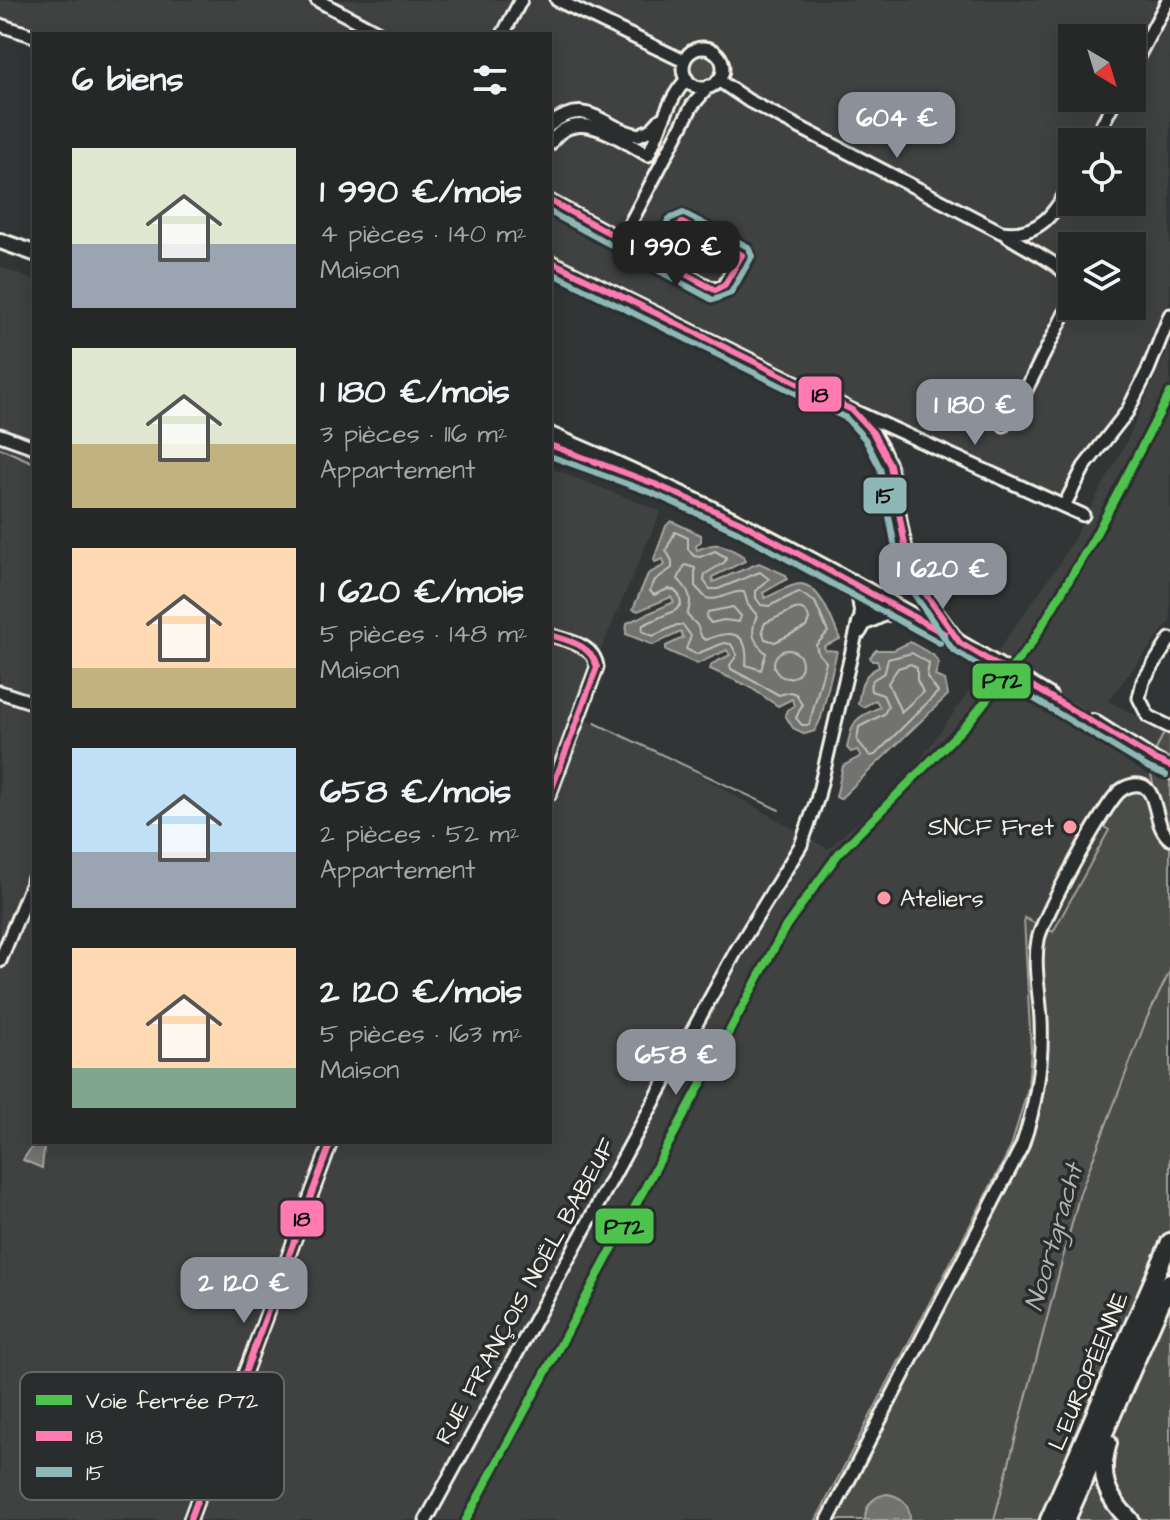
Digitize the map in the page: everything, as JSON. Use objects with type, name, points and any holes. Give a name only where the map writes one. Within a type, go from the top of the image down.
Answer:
[{"type":"highway","name":"L'EUROPÉENNE","points":[[1049,1520],[1170,1242]]},
{"type":"highway","name":"L'EUROPÉENNE","points":[[1066,1520],[1170,1282]]},
{"type":"highway","points":[[1130,1520],[1105,1488],[1104,1462],[1157,1311]]},
{"type":"main road","points":[[0,241],[32,252]]},
{"type":"main road","points":[[552,436],[845,577],[1049,696]]},
{"type":"main road","points":[[552,446],[669,490]]},
{"type":"main road","points":[[1093,722],[1170,768]]},
{"type":"street","points":[[317,0],[377,32]]},
{"type":"street","points":[[504,32],[521,0]]},
{"type":"street","points":[[557,0],[684,61]]},
{"type":"street","points":[[1146,42],[1168,0]]},
{"type":"street","points":[[0,25],[32,35]]},
{"type":"street","points":[[622,239],[692,106],[713,83],[722,63],[712,50],[695,49],[684,61],[683,72],[689,81],[692,106]]},
{"type":"street","points":[[689,81],[700,87],[713,83],[749,101],[1001,232],[1058,267]]},
{"type":"street","points":[[552,142],[565,129],[587,125],[600,128],[648,155],[678,90],[689,81]]},
{"type":"street","points":[[552,124],[566,115],[585,112],[639,135],[652,129],[664,116]]},
{"type":"street","points":[[552,202],[659,258],[675,270],[718,290],[726,284],[742,255],[680,223],[659,258]]},
{"type":"street","points":[[1001,232],[1022,232],[1043,224],[1058,207]]},
{"type":"street","points":[[552,262],[852,410],[1083,515]]},
{"type":"street","points":[[1064,506],[1084,467],[1127,412],[1152,362],[1170,315]]},
{"type":"street","points":[[1004,425],[1061,320]]},
{"type":"street","points":[[852,410],[873,433],[892,470],[904,543],[918,583],[937,615],[960,643]]},
{"type":"street","points":[[0,435],[32,446]]},
{"type":"street","points":[[845,577],[858,595],[861,614]]},
{"type":"street","name":"RUE FRANÇOIS NOËL BABEUF","points":[[426,1520],[736,951],[801,845],[817,800],[861,614],[878,596]]},
{"type":"street","name":"RUE FRANÇOIS NOËL BABEUF","points":[[854,647],[878,596]]},
{"type":"street","points":[[862,628],[880,616],[907,612]]},
{"type":"street","points":[[552,636],[587,648],[597,663],[552,788]]},
{"type":"street","points":[[1170,639],[1143,681],[1139,698],[1148,716],[1170,727]]},
{"type":"street","points":[[0,692],[32,702]]},
{"type":"street","points":[[828,1520],[1010,1174],[1027,1132],[1040,1072],[1037,948],[1043,926],[1096,824],[1122,789],[1138,785],[1150,791],[1160,828],[1170,839]]},
{"type":"street","points":[[0,961],[32,883]]},
{"type":"street","points":[[245,1372],[330,1144]]},
{"type":"street","points":[[190,1520],[197,1500]]},
{"type":"shaded area","points":[[0,0],[1170,0],[1170,301],[1148,359],[1124,407],[1108,430],[1081,458],[1060,497],[652,307],[552,256],[552,32],[40,32],[0,18]]},
{"type":"shaded area","points":[[703,53],[713,57],[717,67],[713,77],[703,81],[693,77],[689,67],[693,57]]},
{"type":"shaded area","points":[[0,267],[32,279],[32,1144],[552,1144],[552,469],[661,511],[573,714],[684,766],[828,849],[908,777],[1060,563],[1126,443],[1170,344],[1170,621],[1108,701],[1165,730],[1149,766],[1154,788],[1135,790],[1123,798],[1102,826],[1109,830],[1052,932],[1024,919],[1031,1050],[1028,1088],[1011,1147],[816,1520],[0,1520]]},
{"type":"shaded area","points":[[1165,730],[1170,731],[1170,758],[1155,752]]},
{"type":"shaded area","points":[[1149,766],[1170,779],[1170,1520],[816,1520],[1011,1147],[1028,1088],[1031,1050],[1024,918],[1053,932],[1109,830],[1101,825],[1123,798],[1135,790],[1140,792],[1154,788]]},
{"type":"water","points":[[671,521],[701,535],[697,550],[721,545],[743,556],[745,561],[712,577],[713,582],[759,563],[786,575],[787,579],[763,593],[765,598],[801,584],[815,591],[820,598],[840,639],[824,646],[825,650],[837,651],[815,731],[805,734],[793,728],[785,715],[794,706],[792,699],[778,706],[748,686],[710,669],[712,664],[730,655],[727,650],[697,664],[666,650],[666,646],[683,638],[681,632],[653,645],[626,634],[627,623],[674,602],[671,597],[638,611],[633,609],[648,574],[665,565],[663,559],[655,562],[654,559],[666,526]]},
{"type":"water","points":[[910,642],[933,655],[939,663],[935,676],[945,680],[948,695],[840,799],[836,797],[843,766],[861,756],[857,750],[851,752],[847,748],[853,725],[880,707],[876,700],[863,707],[858,704],[865,678],[879,667],[877,661],[872,661],[870,657],[876,650],[894,650]]},
{"type":"water","points":[[34,1144],[41,1144],[44,1148],[42,1168],[23,1160]]},
{"type":"water","points":[[887,1494],[904,1502],[910,1520],[865,1520],[871,1502]]},
{"type":"waterway","points":[[0,448],[32,462]]},
{"type":"waterway","points":[[595,723],[779,810]]},
{"type":"waterway","name":"Noortgracht","points":[[994,1520],[1080,1193],[1147,1018],[1170,971]]},
{"type":"tunnel","points":[[1049,696],[1093,722]]},
{"type":"rail line","name":"P72","points":[[466,1520],[786,926],[839,853],[968,723],[1031,644],[1094,538],[1170,393]]},
{"type":"transit line","name":"18","points":[[552,202],[715,290],[724,286],[742,255],[682,223],[677,226],[659,258]]},
{"type":"transit line","name":"15","points":[[552,213],[713,300],[731,293],[752,256],[748,247],[683,213],[669,219],[654,246]]},
{"type":"transit line","name":"18","points":[[552,262],[852,410],[873,433],[890,465],[906,550],[918,583],[960,643],[1170,766]]},
{"type":"transit line","name":"15","points":[[552,273],[846,418],[865,439],[880,468],[896,553],[909,587],[953,650],[1149,768],[1166,775]]},
{"type":"transit line","name":"18","points":[[552,446],[655,484],[740,522],[945,634]]},
{"type":"transit line","name":"15","points":[[552,457],[652,493],[736,531],[940,643]]},
{"type":"transit line","name":"18","points":[[552,636],[585,649],[597,667],[552,789]]},
{"type":"transit line","name":"18","points":[[245,1372],[330,1144]]},
{"type":"transit line","name":"18","points":[[190,1520],[197,1500]]},
{"type":"place","name":"SNCF Fret","points":[[1070,827]]},
{"type":"place","name":"Ateliers","points":[[884,898]]}]
